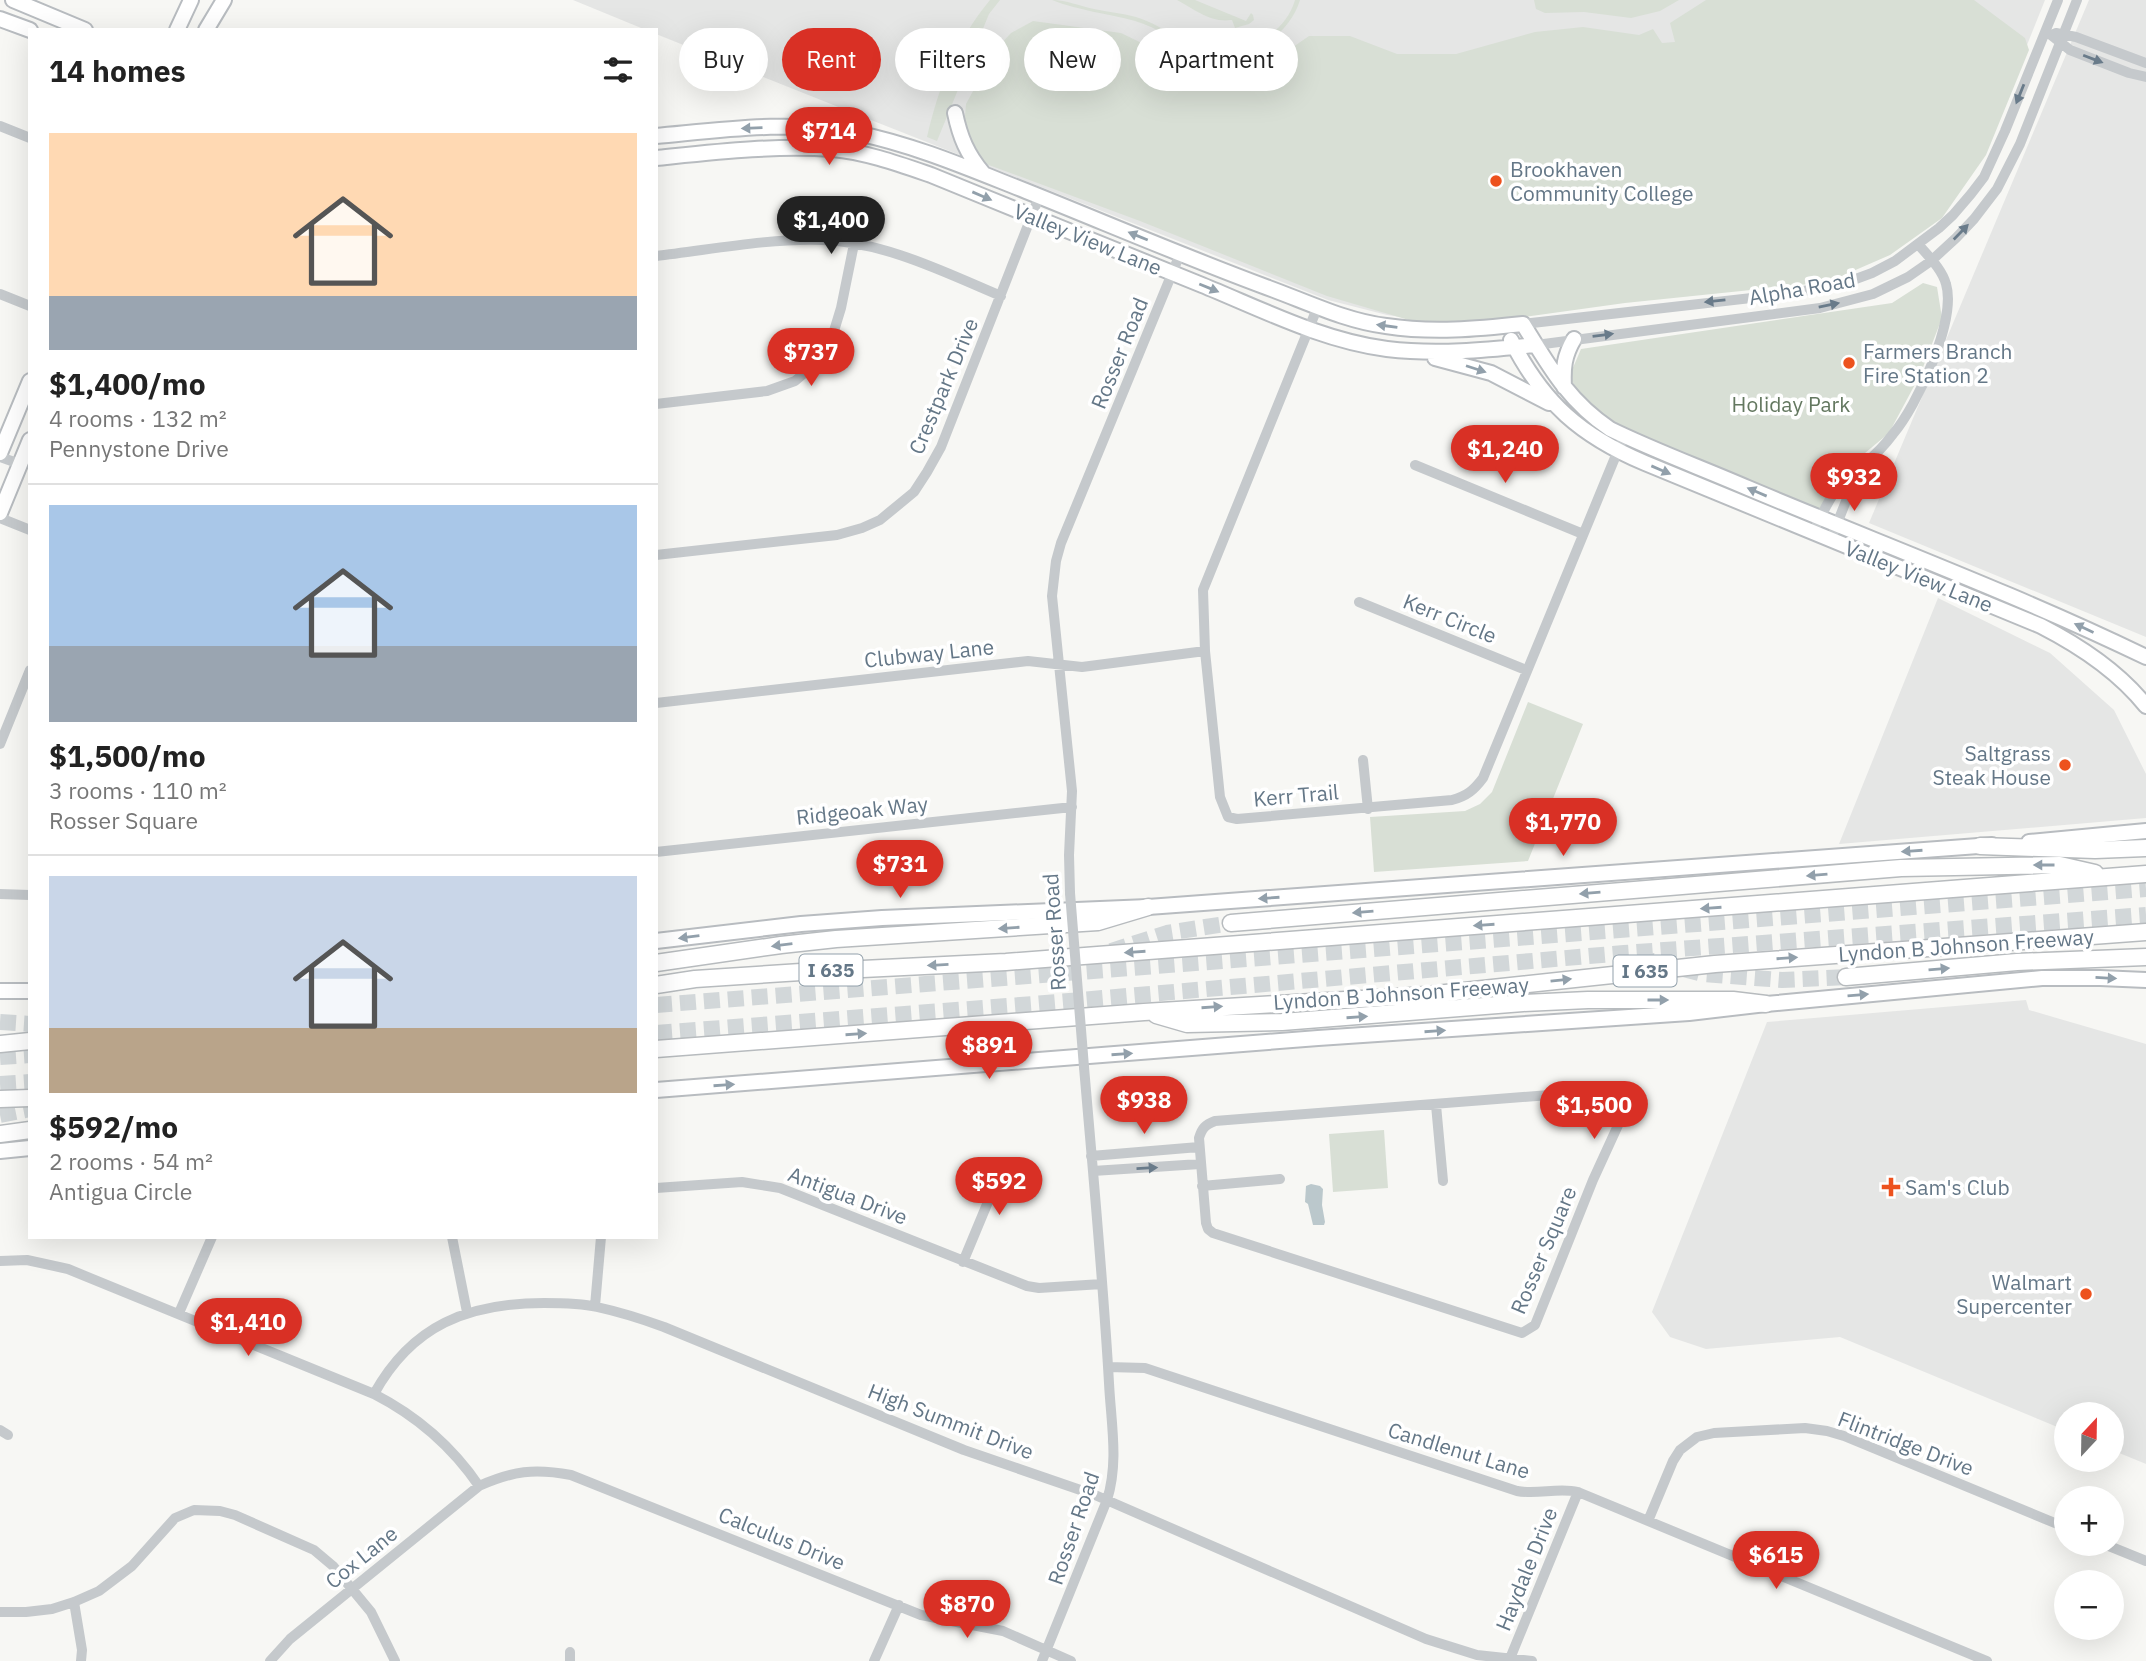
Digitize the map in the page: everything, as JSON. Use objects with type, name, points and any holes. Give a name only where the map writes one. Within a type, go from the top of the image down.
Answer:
[{"type":"highway","points":[[1980,846],[2095,850],[2146,848]]},
{"type":"highway","points":[[1231,923],[1913,867],[2060,865],[2111,877]]},
{"type":"highway","name":"I 635","points":[[658,985],[695,979],[801,971],[1006,962],[2146,874]]},
{"type":"highway","points":[[658,963],[836,939],[1098,922],[1148,907]]},
{"type":"highway","name":"Lyndon B Johnson Freeway","points":[[658,1051],[1144,1012],[1427,995],[1715,964],[2146,932]]},
{"type":"highway","points":[[1846,977],[2017,962],[2146,957]]},
{"type":"highway","points":[[1144,1012],[1187,1024],[1282,1022],[1588,1000],[1733,1000],[1766,1004]]},
{"type":"highway","points":[[0,1044],[28,1041]]},
{"type":"highway","points":[[0,1099],[28,1098]]},
{"type":"highway","points":[[0,1134],[28,1130]]},
{"type":"main road","points":[[13,0],[80,28]]},
{"type":"main road","points":[[178,28],[191,0]]},
{"type":"main road","points":[[207,28],[224,0]]},
{"type":"main road","points":[[0,19],[28,29]]},
{"type":"main road","points":[[956,113],[964,146],[984,174]]},
{"type":"main road","name":"Valley View Lane","points":[[658,136],[758,127],[824,128],[854,133],[916,149],[984,174],[1180,254],[1357,320],[1385,326],[1457,331],[1523,324],[1564,389],[1591,415],[1625,436],[1820,518],[1833,532],[2041,626],[2083,650],[2144,701]]},
{"type":"main road","name":"Valley View Lane","points":[[658,158],[772,148],[851,152],[931,174],[1310,328],[1362,344],[1411,351],[1460,352],[1536,345]]},
{"type":"main road","name":"Valley View Lane","points":[[1504,326],[1539,386],[1561,411],[1584,432],[1617,451],[1813,532],[1833,532],[1936,564],[2146,657]]},
{"type":"main road","points":[[1564,389],[1564,358],[1574,339]]},
{"type":"main road","points":[[1411,351],[1491,373],[1561,411]]},
{"type":"main road","points":[[0,455],[28,387]]},
{"type":"main road","points":[[0,515],[28,445]]},
{"type":"main road","points":[[2041,626],[2047,612]]},
{"type":"main road","points":[[658,941],[802,924],[882,918],[1148,907],[1980,846],[2146,831]]},
{"type":"main road","name":"Lyndon B Johnson Freeway","points":[[658,1090],[1318,1038],[1662,1015],[2042,978],[2146,981]]},
{"type":"main road","points":[[0,991],[28,991]]},
{"type":"main road","points":[[0,1151],[28,1148]]},
{"type":"street","name":"Alpha Road","points":[[1523,324],[1795,293],[1834,286],[1872,273],[1895,261],[1953,215],[1984,177],[2058,0]]},
{"type":"street","name":"Alpha Road","points":[[1536,345],[1820,307],[1885,289],[1909,277],[1931,261],[1974,219],[2004,178],[2077,0]]},
{"type":"street","points":[[2046,31],[2062,38],[2076,37],[2146,63]]},
{"type":"street","points":[[2062,38],[2070,50],[2146,77]]},
{"type":"street","points":[[0,126],[28,137]]},
{"type":"street","name":"Crestpark Drive","points":[[658,555],[837,535],[880,520],[914,492],[941,447],[1039,197]]},
{"type":"street","points":[[658,256],[794,240],[824,240],[854,244],[902,256],[1001,296]]},
{"type":"street","points":[[658,404],[767,391],[795,381],[815,364],[830,344],[841,308],[854,244]]},
{"type":"street","points":[[1813,532],[1846,476],[1863,466],[1896,432],[1910,408],[1940,341],[1949,299],[1945,280],[1918,244]]},
{"type":"street","name":"Rosser Road","points":[[1045,1656],[1107,1500],[1113,1481],[1114,1460],[1070,893],[1072,807],[1052,596],[1061,544],[1180,254]]},
{"type":"street","points":[[0,294],[28,305]]},
{"type":"street","name":"Kerr Trail","points":[[1318,306],[1206,580],[1203,602],[1205,651],[1220,797],[1228,817],[1237,819],[1452,800],[1475,789],[1483,778],[1625,436]]},
{"type":"street","points":[[0,455],[20,464]]},
{"type":"street","points":[[1415,465],[1583,534]]},
{"type":"street","points":[[1833,532],[1863,466]]},
{"type":"street","points":[[0,515],[28,529]]},
{"type":"street","name":"Kerr Circle","points":[[1359,602],[1526,670]]},
{"type":"street","name":"Clubway Lane","points":[[658,703],[1028,661],[1082,667],[1205,651]]},
{"type":"street","points":[[0,744],[28,678]]},
{"type":"street","points":[[1363,760],[1368,809]]},
{"type":"street","name":"Ridgeoak Way","points":[[658,852],[1072,807]]},
{"type":"street","points":[[0,894],[28,895]]},
{"type":"street","name":"Rosser Square","points":[[1601,1091],[1617,1101],[1622,1115],[1535,1325],[1522,1333],[1213,1233],[1206,1223],[1199,1147],[1201,1130],[1214,1121],[1601,1091]]},
{"type":"street","points":[[1436,1105],[1443,1181]]},
{"type":"street","points":[[1091,1156],[1199,1147]]},
{"type":"street","points":[[1093,1171],[1200,1164]]},
{"type":"street","points":[[963,1262],[995,1185],[998,1165]]},
{"type":"street","points":[[1202,1185],[1280,1179]]},
{"type":"street","name":"Antigua Drive","points":[[658,1188],[743,1182],[780,1188],[1027,1286],[1040,1288],[1102,1284]]},
{"type":"street","points":[[179,1313],[211,1239]]},
{"type":"street","points":[[452,1239],[467,1312]]},
{"type":"street","points":[[595,1306],[601,1239]]},
{"type":"street","points":[[0,1261],[27,1259],[50,1263],[374,1394],[418,1420],[435,1434],[458,1457],[479,1486]]},
{"type":"street","name":"High Summit Drive","points":[[374,1394],[390,1367],[410,1344],[449,1319],[467,1312],[531,1303],[595,1306],[664,1327],[964,1450],[1107,1500],[1426,1639],[1477,1655],[1532,1661]]},
{"type":"street","name":"Candlenut Lane","points":[[1108,1367],[1145,1368],[1517,1491],[1578,1492],[1987,1661]]},
{"type":"street","name":"Flintridge Drive","points":[[1648,1521],[1673,1461],[1680,1450],[1697,1437],[1714,1433],[1805,1428],[1844,1436],[2054,1523]]},
{"type":"street","name":"Calculus Drive","points":[[479,1486],[512,1473],[530,1470],[571,1475],[921,1615],[1003,1631],[1045,1656],[1072,1661]]},
{"type":"street","name":"Cox Lane","points":[[270,1661],[290,1639],[479,1486]]},
{"type":"street","name":"Haydale Drive","points":[[1509,1660],[1578,1492]]},
{"type":"street","points":[[0,1612],[52,1609],[99,1591],[132,1566],[174,1518],[194,1510],[205,1509],[235,1515],[314,1550],[333,1566],[353,1589],[379,1626],[395,1661]]},
{"type":"street","points":[[2124,1552],[2146,1561]]},
{"type":"street","points":[[74,1602],[81,1642],[81,1661]]},
{"type":"street","points":[[874,1661],[899,1605]]},
{"type":"shaded area","name":"Brookhaven Community College","points":[[573,0],[2045,0],[1981,160],[1700,291],[1444,323],[1387,315],[1328,300],[798,91],[881,91],[881,28],[782,28],[782,84],[768,79],[768,28],[679,28],[679,43],[658,35],[658,28],[641,28]]},
{"type":"shaded area","points":[[2089,0],[2146,0],[2146,637],[1869,523]]},
{"type":"shaded area","points":[[1938,598],[2050,653],[2114,710],[2146,774],[2146,818],[1839,844]]},
{"type":"shaded area","points":[[2026,1000],[2029,1010],[2146,1044],[2146,1464],[2124,1455],[2124,1402],[2054,1402],[2054,1426],[1840,1337],[1706,1349],[1670,1337],[1652,1312],[1767,1022]]},
{"type":"shaded area","points":[[1311,1184],[1323,1189],[1324,1225],[1313,1225],[1308,1204],[1305,1202],[1306,1186]]},
{"type":"green space","points":[[990,0],[1000,0],[989,14],[983,28],[970,28]]},
{"type":"green space","points":[[1052,0],[1136,17],[1160,28],[1153,28],[1135,21]]},
{"type":"green space","points":[[1177,0],[1195,0],[1246,21],[1251,13],[1254,20],[1235,28],[1232,20],[1217,20]]},
{"type":"green space","points":[[1295,0],[1300,0],[1294,14],[1285,27],[1278,28],[1289,14]]},
{"type":"green space","points":[[1534,0],[1679,0],[1660,11],[1631,18],[1584,12],[1545,13],[1536,9]]},
{"type":"green space","name":"Brookhaven Community College","points":[[1706,0],[1974,0],[2025,38],[2029,50],[1986,155],[1942,218],[1890,255],[1828,282],[1625,303],[1503,320],[1419,323],[1327,296],[1140,221],[986,164],[963,140],[966,104],[973,91],[1010,91],[1010,34],[1033,21],[1084,28],[1024,28],[1024,91],[1121,91],[1121,33],[1135,40],[1135,91],[1298,91],[1298,44],[1309,36],[1350,36],[1397,54],[1456,54],[1535,32],[1583,27],[1639,35],[1653,29],[1662,43],[1675,42],[1670,23]]},
{"type":"green space","points":[[940,91],[957,91],[937,141],[927,137]]},
{"type":"green space","name":"Holiday Park","points":[[1923,283],[1937,287],[1942,318],[1920,375],[1889,433],[1841,473],[1819,510],[1613,423],[1588,405],[1569,377],[1581,349],[1892,303]]},
{"type":"green space","points":[[1528,702],[1583,724],[1528,861],[1374,872],[1370,817],[1465,811],[1480,804],[1492,792]]},
{"type":"green space","points":[[1384,1130],[1388,1188],[1333,1192],[1329,1134]]},
{"type":"tunnel","points":[[658,1005],[2146,889]]},
{"type":"tunnel","points":[[658,1033],[1034,1004],[1624,953],[2146,915]]},
{"type":"tunnel","points":[[1111,951],[1167,933],[1231,923]]},
{"type":"tunnel","points":[[1637,957],[1703,974],[1782,980],[1846,977]]},
{"type":"tunnel","points":[[0,1022],[28,1024]]},
{"type":"tunnel","points":[[0,1057],[28,1055]]},
{"type":"tunnel","points":[[0,1084],[28,1082]]},
{"type":"tunnel","points":[[0,1115],[28,1109]]},
{"type":"place","name":"Brookhaven Community College","points":[[1496,181]]},
{"type":"place","name":"Farmers Branch Fire Station 2","points":[[1849,363]]},
{"type":"place","name":"Saltgrass Steak House","points":[[2065,765]]},
{"type":"place","name":"Sam's Club","points":[[1891,1187]]},
{"type":"place","name":"Walmart Supercenter","points":[[2086,1294]]}]
